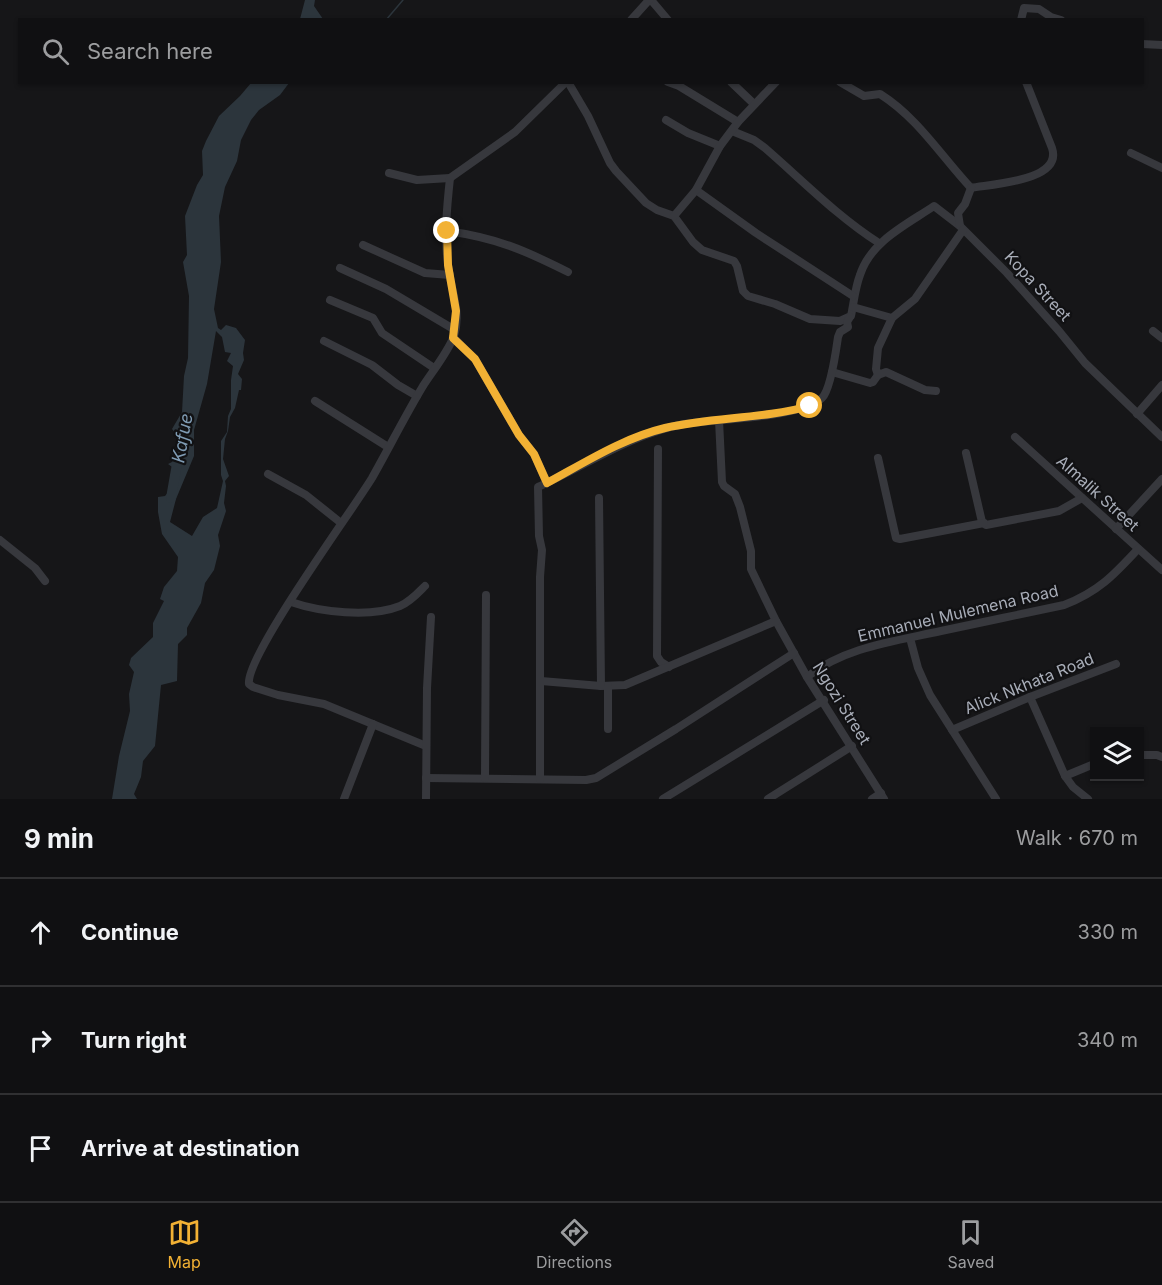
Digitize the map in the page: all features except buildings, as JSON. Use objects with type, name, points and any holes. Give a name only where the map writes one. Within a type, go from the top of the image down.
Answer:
[{"type":"street","points":[[633,18],[650,0],[666,18]]},
{"type":"street","points":[[1022,18],[1024,8],[1040,9],[1054,18]]},
{"type":"street","points":[[1144,44],[1162,45]]},
{"type":"street","points":[[389,173],[417,180],[450,178],[509,138],[565,84]]},
{"type":"street","points":[[568,84],[588,116],[616,171],[646,203],[674,216],[693,242],[702,250],[734,261],[743,291],[748,296],[775,304],[810,319],[840,321],[852,311],[892,318]]},
{"type":"street","points":[[674,84],[738,122]]},
{"type":"street","points":[[733,84],[754,104]]},
{"type":"street","points":[[674,216],[696,190],[720,146],[738,122],[775,84]]},
{"type":"street","points":[[843,84],[864,96],[880,94],[893,103],[928,135],[971,188]]},
{"type":"street","points":[[971,188],[1040,174],[1053,161],[1052,148],[1027,84]]},
{"type":"street","points":[[666,120],[688,133],[720,146]]},
{"type":"street","points":[[540,779],[542,549],[538,536],[538,487],[634,439],[661,429],[776,413],[810,406],[824,396],[832,372],[838,337],[840,332],[848,327],[853,296],[862,268],[879,243],[833,209],[765,148],[732,130]]},
{"type":"street","points":[[1131,153],[1162,168]]},
{"type":"street","points":[[426,746],[324,704],[278,695],[253,687],[249,684],[249,679],[256,660],[372,476],[454,334],[456,311],[450,275],[447,231],[450,178]]},
{"type":"street","points":[[878,375],[876,369],[878,348],[892,318],[915,299],[962,228],[958,213],[965,204],[971,188]]},
{"type":"street","points":[[696,190],[756,233],[853,296]]},
{"type":"street","name":"Kopa Street","points":[[879,243],[934,206],[962,228],[1029,296],[1084,363],[1162,437]]},
{"type":"street","points":[[447,231],[478,235],[518,247],[568,272]]},
{"type":"street","points":[[363,245],[425,273],[450,275]]},
{"type":"street","points":[[340,268],[386,289],[454,334],[475,359],[519,435],[534,454],[547,483]]},
{"type":"street","points":[[330,300],[373,318],[382,333],[434,368]]},
{"type":"street","points":[[1153,331],[1162,338]]},
{"type":"street","points":[[324,342],[366,362],[417,396]]},
{"type":"street","points":[[832,372],[870,383],[878,375],[886,372],[925,390],[936,391]]},
{"type":"street","points":[[1137,414],[1162,385]]},
{"type":"street","points":[[315,401],[388,447]]},
{"type":"street","name":"Ngozi Street","points":[[719,420],[722,482],[737,499],[751,551],[751,570],[807,677],[824,700],[883,796]]},
{"type":"street","name":"Almalik Street","points":[[1015,437],[1162,570]]},
{"type":"street","points":[[657,449],[657,656],[669,668]]},
{"type":"street","points":[[966,453],[984,523]]},
{"type":"street","points":[[878,458],[896,538],[900,539],[1059,511],[1082,498]]},
{"type":"street","points":[[268,474],[306,495],[341,524]]},
{"type":"street","points":[[1116,529],[1162,479]]},
{"type":"street","points":[[599,498],[608,729]]},
{"type":"street","points":[[0,540],[35,568],[45,581]]},
{"type":"street","name":"Emmanuel Mulemena Road","points":[[807,677],[824,664],[840,657],[910,638],[1064,605],[1081,598],[1110,579],[1138,549]]},
{"type":"street","points":[[291,602],[307,607],[365,614],[402,605],[425,586]]},
{"type":"street","points":[[485,778],[486,595]]},
{"type":"street","points":[[426,799],[427,688],[431,617]]},
{"type":"street","points":[[540,681],[605,686],[625,685],[776,621]]},
{"type":"street","points":[[910,638],[924,683],[996,799]]},
{"type":"street","points":[[426,778],[586,780],[606,773],[794,653]]},
{"type":"street","name":"Alick Nkhata Road","points":[[952,730],[1116,664]]},
{"type":"street","points":[[1030,698],[1065,776],[1073,787],[1088,799]]},
{"type":"street","points":[[663,799],[824,700]]},
{"type":"street","points":[[344,799],[373,724]]},
{"type":"street","points":[[768,799],[852,746]]},
{"type":"street","points":[[1144,755],[1160,755]]},
{"type":"street","points":[[1065,776],[1090,766]]},
{"type":"street","points":[[872,799],[883,796]]},
{"type":"water","points":[[305,0],[315,0],[314,6],[322,18],[300,18]]},
{"type":"water","points":[[250,84],[288,84],[280,95],[259,110],[251,120],[241,140],[237,161],[225,187],[219,216],[221,262],[214,309],[218,328],[221,330],[226,325],[236,328],[245,340],[244,360],[238,374],[242,379],[241,390],[239,390],[235,408],[230,417],[228,431],[225,439],[223,459],[229,476],[225,481],[226,511],[218,535],[220,546],[214,570],[205,583],[201,603],[187,628],[187,635],[178,644],[177,681],[161,685],[155,746],[143,761],[141,777],[134,794],[137,799],[112,799],[130,711],[129,694],[134,672],[129,665],[131,658],[153,637],[153,623],[164,601],[160,599],[164,587],[177,571],[178,557],[162,534],[158,497],[165,496],[176,483],[175,469],[168,464],[174,461],[172,455],[179,438],[172,429],[182,412],[184,376],[188,358],[189,296],[183,262],[187,255],[185,216],[203,175],[202,151],[219,116]],"holes":[[[216,331],[222,337],[225,352],[231,353],[227,361],[233,366],[231,409],[227,432],[221,441],[223,481],[217,508],[203,517],[192,536],[170,522],[176,499],[194,456],[194,430],[207,384]]]},
{"type":"waterway","points":[[388,18],[403,0]]},
{"type":"waterway","name":"Kafue","points":[[171,498],[178,458]]},
{"type":"route","points":[[447,231],[448,265],[456,311],[453,338],[475,359],[519,435],[534,454],[547,483],[579,465],[661,429],[810,406]]}]
